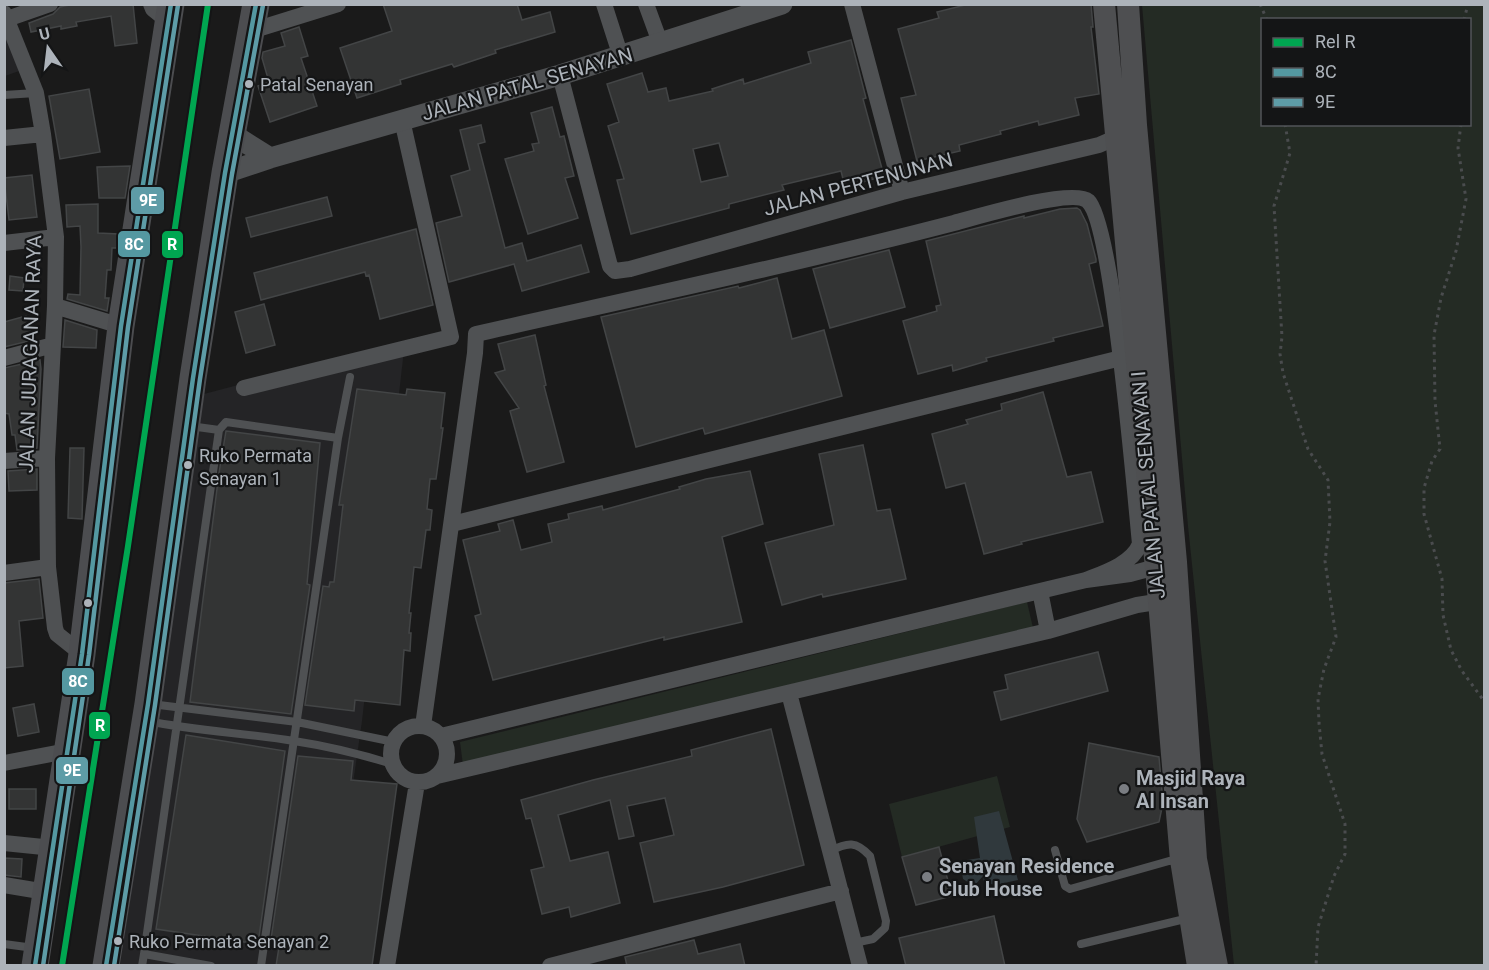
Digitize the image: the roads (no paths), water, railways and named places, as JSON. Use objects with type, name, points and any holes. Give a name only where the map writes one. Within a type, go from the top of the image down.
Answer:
[{"type":"highway","points":[[106,966],[146,712],[186,425],[225,173],[256,4]]},
{"type":"highway","points":[[36,957],[82,654],[121,326],[163,10]]},
{"type":"main road","name":"JALAN PATAL SENAYAN I","points":[[1104,4],[1115,138],[1166,564]]},
{"type":"main road","name":"JALAN PATAL SENAYAN I","points":[[1128,4],[1166,564],[1189,859],[1190,918],[1198,966]]},
{"type":"main road","name":"JALAN PATAL SENAYAN I","points":[[1189,859],[1217,966]]},
{"type":"street","points":[[6,16],[50,4]]},
{"type":"street","points":[[604,4],[621,57]]},
{"type":"street","points":[[645,4],[661,45]]},
{"type":"street","name":"JALAN PATAL SENAYAN","points":[[225,173],[661,45],[782,4]]},
{"type":"street","points":[[852,4],[902,192]]},
{"type":"street","points":[[251,31],[334,5]]},
{"type":"street","name":"JALAN JURAGANAN RAYA","points":[[6,16],[36,93],[56,237],[55,306],[47,458],[48,567],[57,634],[82,654]]},
{"type":"street","name":"JALAN PERTENUNAN","points":[[560,75],[612,270],[618,271],[902,192],[1099,144],[1115,138]]},
{"type":"street","points":[[244,388],[451,337],[402,120]]},
{"type":"street","points":[[4,138],[43,134]]},
{"type":"street","points":[[232,134],[270,158]]},
{"type":"street","points":[[423,726],[476,334],[848,251],[1024,205],[1075,197],[1087,200],[1094,209],[1108,270],[1140,544],[1134,555],[1108,571],[1086,580]]},
{"type":"street","points":[[4,243],[56,237]]},
{"type":"street","points":[[55,306],[121,326]]},
{"type":"street","points":[[4,358],[53,345]]},
{"type":"street","points":[[452,524],[1120,358]]},
{"type":"street","points":[[4,461],[47,458]]},
{"type":"street","points":[[441,736],[1086,580],[1130,574],[1166,564]]},
{"type":"street","points":[[4,573],[48,567]]},
{"type":"street","points":[[1040,591],[1048,631]]},
{"type":"street","points":[[437,776],[1048,631],[1137,605],[1169,600]]},
{"type":"street","points":[[789,693],[860,966]]},
{"type":"street","points":[[423,726],[433,729],[441,736],[446,746],[447,757],[444,767],[437,776],[428,782],[417,783],[406,780],[397,773],[392,764],[391,753],[394,742],[401,733],[411,727],[423,726]]},
{"type":"street","points":[[4,763],[67,751]]},
{"type":"street","points":[[387,966],[417,783]]},
{"type":"street","points":[[4,843],[53,848]]},
{"type":"street","points":[[4,885],[46,892]]},
{"type":"street","points":[[550,966],[841,891]]},
{"type":"lane","points":[[4,95],[36,93]]},
{"type":"lane","points":[[261,966],[338,438],[350,377]]},
{"type":"lane","points":[[142,966],[219,430],[226,422],[338,438]]},
{"type":"lane","points":[[186,425],[219,430]]},
{"type":"lane","points":[[146,712],[179,708],[297,722],[394,742]]},
{"type":"lane","points":[[146,712],[177,727],[294,741],[361,754],[392,764]]},
{"type":"lane","points":[[830,851],[853,843],[863,848],[870,856],[886,921],[885,928],[873,939],[854,943]]},
{"type":"lane","points":[[1055,850],[1065,886],[1070,889],[1169,861],[1189,859]]},
{"type":"lane","points":[[1081,944],[1190,918]]},
{"type":"lane","points":[[4,944],[36,957]]},
{"type":"lane","points":[[144,954],[211,966]]},
{"type":"rail line","name":"R","points":[[62,966],[128,546],[208,4]]},
{"type":"place","name":"Patal Senayan","points":[[249,84]]},
{"type":"place","name":"Ruko Permata Senayan 1","points":[[188,465]]},
{"type":"place","name":"Masjid Raya Al Insan","points":[[1124,789]]},
{"type":"place","name":"Senayan Residence Club House","points":[[927,877]]},
{"type":"place","name":"Ruko Permata Senayan 2","points":[[118,941]]}]
